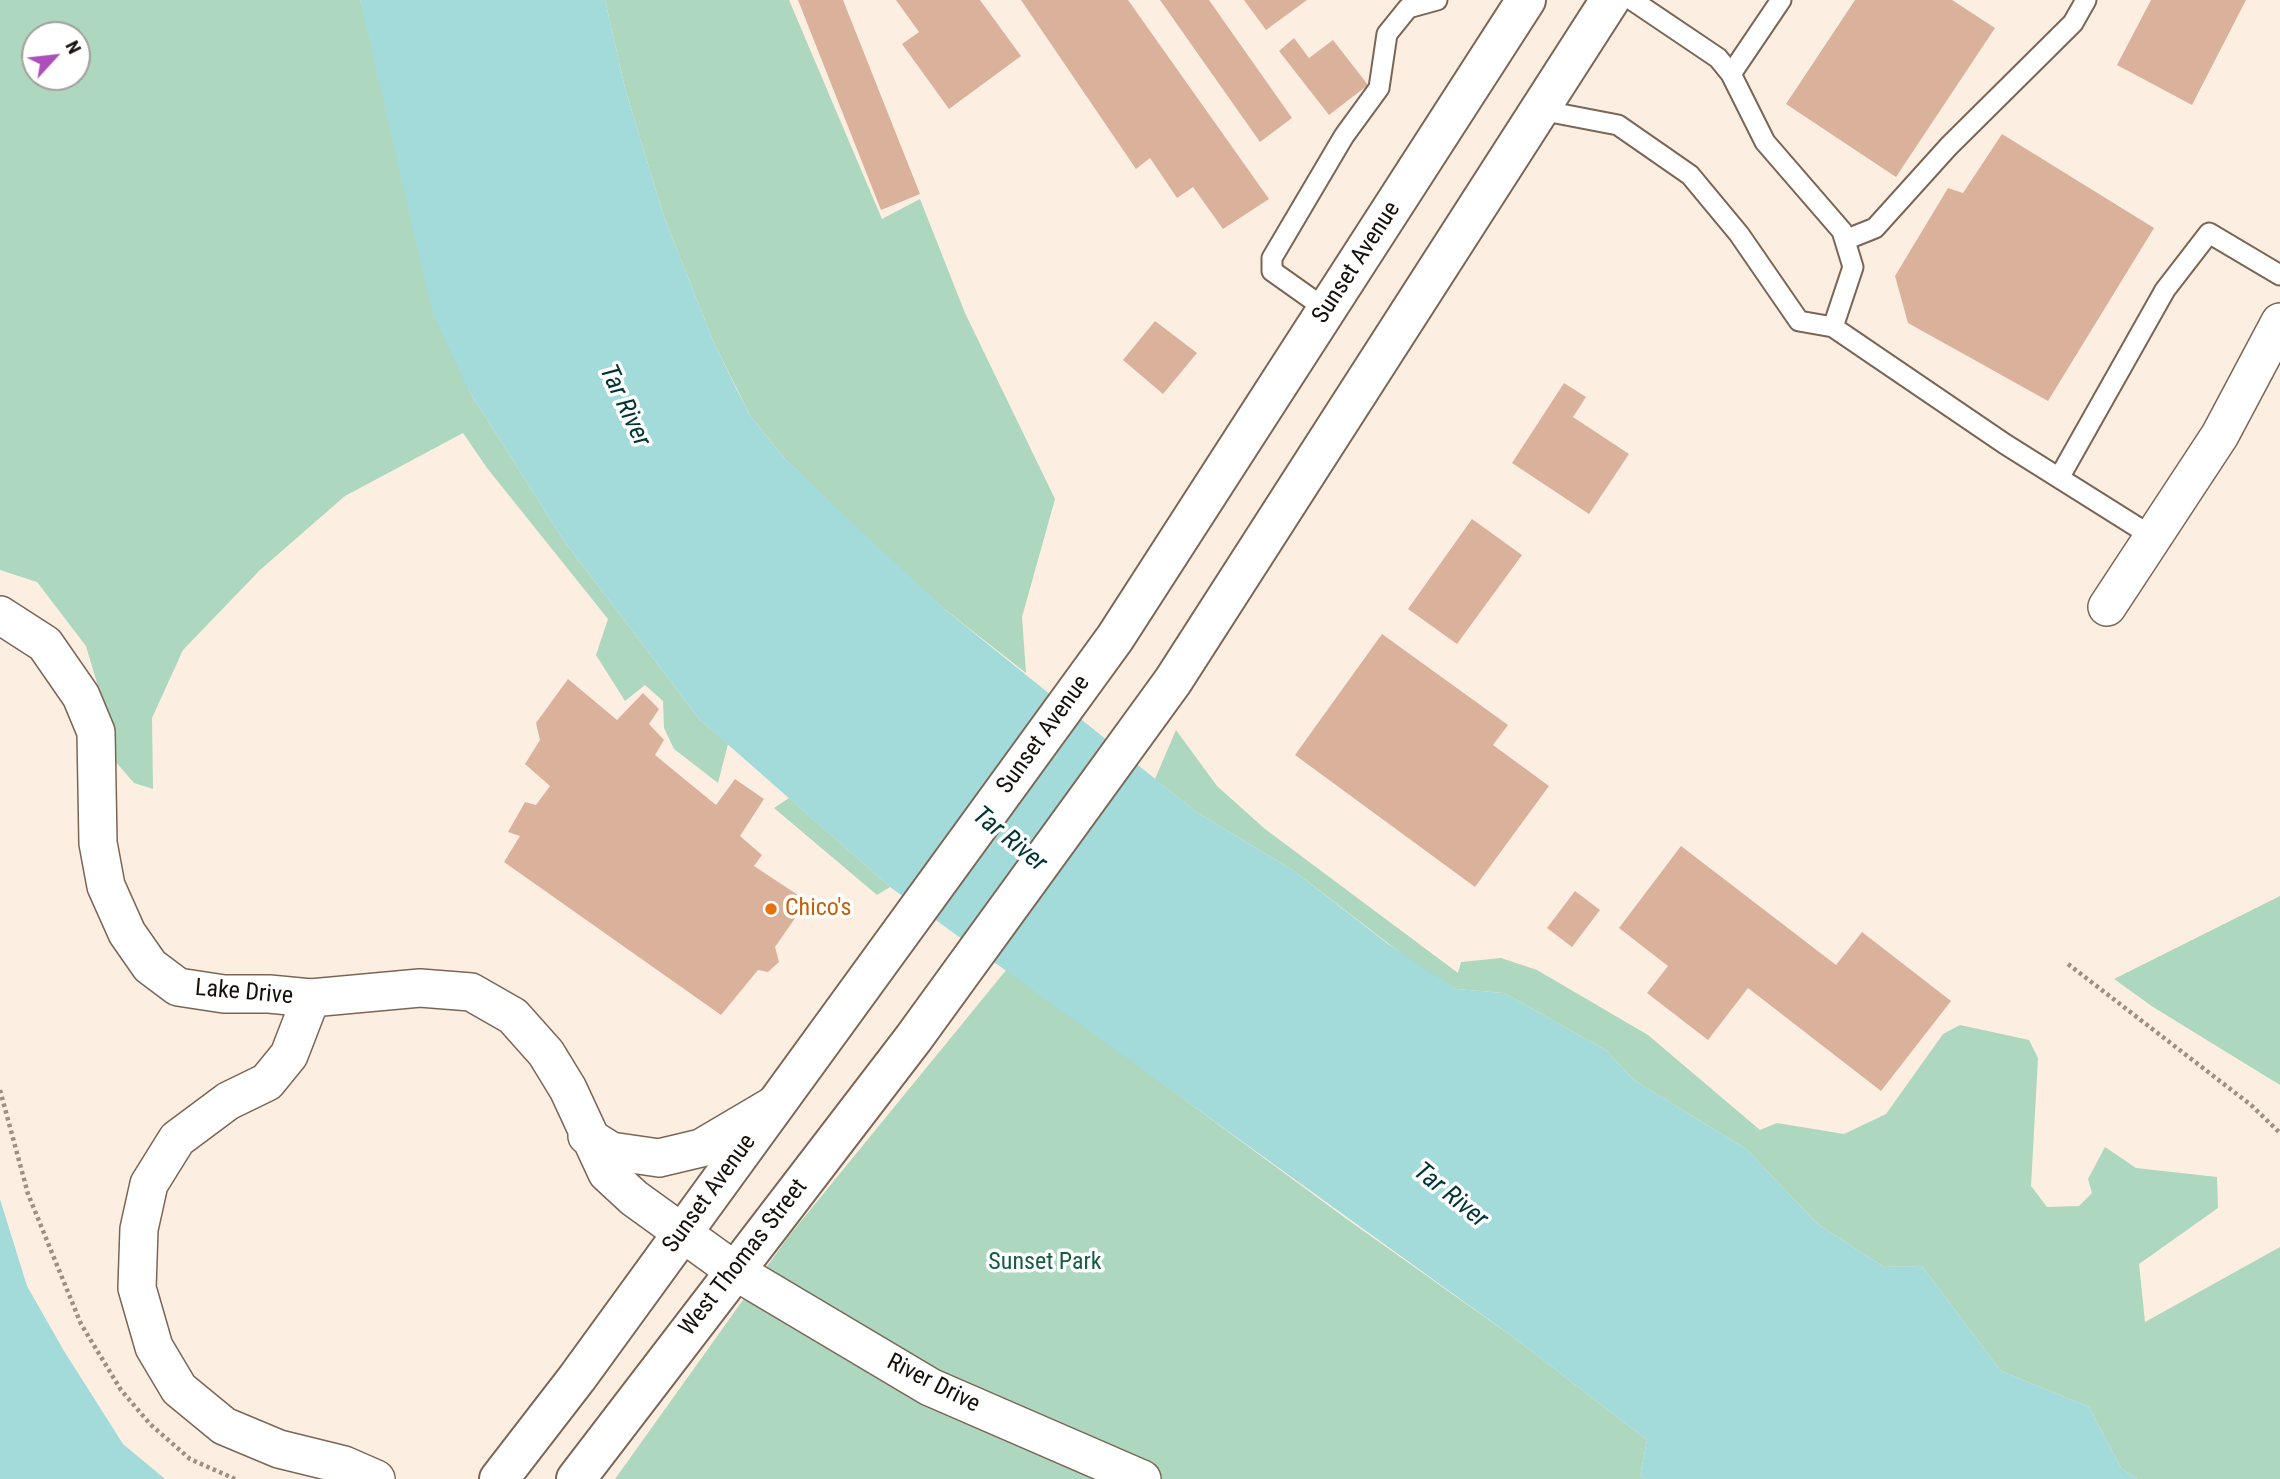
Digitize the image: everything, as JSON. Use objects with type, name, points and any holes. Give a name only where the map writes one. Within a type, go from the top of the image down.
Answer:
[{"type":"main road","name":"Sunset Avenue","points":[[499,1479],[1115,638],[1526,0]]},
{"type":"main road","points":[[1539,110],[1610,0]]},
{"type":"main road","name":"West Thomas Street","points":[[576,1479],[912,1039],[1173,681],[1539,110]]},
{"type":"street","points":[[2107,607],[2221,435],[2280,323]]},
{"type":"street","name":"Lake Drive","points":[[0,615],[45,644],[81,696],[96,732],[97,843],[106,886],[127,933],[150,966],[178,986],[224,994],[311,998],[420,988],[471,992],[513,1016],[546,1053],[568,1089],[587,1136],[607,1173],[634,1198],[734,1271]]},
{"type":"street","points":[[311,998],[289,1055],[267,1082],[228,1101],[177,1139],[149,1184],[139,1229],[137,1287],[154,1347],[179,1389],[224,1426],[279,1448],[344,1465],[376,1479]]},
{"type":"street","points":[[587,1136],[611,1151],[659,1158],[701,1148],[774,1105]]},
{"type":"street","name":"River Drive","points":[[734,1271],[930,1387],[1142,1479]]},
{"type":"lane","points":[[1327,310],[1272,271],[1272,258],[1344,136],[1378,88],[1387,34],[1408,8],[1437,0]]},
{"type":"lane","points":[[1632,0],[1718,58],[1731,74],[1765,142],[1842,231],[1853,267],[1833,327]]},
{"type":"lane","points":[[1731,74],[1781,0]]},
{"type":"lane","points":[[1845,240],[1875,228],[1949,146],[2073,23],[2086,0]]},
{"type":"lane","points":[[1539,110],[1618,125],[1690,175],[1740,234],[1799,321],[1833,327],[2059,478],[2153,537]]},
{"type":"lane","points":[[2059,478],[2165,290],[2209,233],[2280,275]]},
{"type":"path","points":[[2068,964],[2251,1105],[2280,1133]]},
{"type":"path","points":[[0,1090],[28,1194],[80,1324],[121,1390],[150,1424],[190,1459],[235,1479]]},
{"type":"green space","points":[[0,0],[360,0],[469,391],[564,541],[700,720],[728,744],[718,783],[674,749],[664,728],[663,701],[645,685],[625,701],[596,655],[608,619],[487,468],[463,433],[345,496],[260,570],[183,650],[152,718],[153,789],[134,783],[114,760],[106,713],[86,646],[37,582],[0,570]]},
{"type":"green space","points":[[605,0],[789,0],[882,219],[920,199],[965,313],[1055,499],[1022,617],[1026,673],[943,608],[899,568],[783,457],[750,415],[714,343],[664,217],[625,88]]},
{"type":"green space","points":[[1176,730],[1217,786],[1265,829],[1458,973],[1461,962],[1501,958],[1537,970],[1648,1035],[1760,1130],[1777,1123],[1844,1134],[1886,1114],[1943,1034],[1960,1025],[2029,1040],[2038,1058],[2031,1186],[2047,1207],[2079,1206],[2092,1193],[2088,1179],[2105,1147],[2136,1168],[2217,1177],[2218,1208],[2139,1264],[2145,1322],[2280,1247],[2280,1479],[2137,1479],[2121,1468],[2089,1407],[2001,1371],[1922,1266],[1884,1267],[1819,1225],[1746,1149],[1634,1080],[1606,1050],[1504,993],[1456,989],[1419,967],[1294,871],[1195,811],[1155,779]]},
{"type":"green space","points":[[789,798],[890,887],[877,895],[774,808]]},
{"type":"green space","points":[[2280,896],[2280,1085],[2153,1007],[2114,979]]},
{"type":"green space","name":"Sunset Park","points":[[1007,969],[1344,1217],[1517,1340],[1647,1440],[1640,1476],[1646,1479],[615,1479],[788,1237]]},
{"type":"water","name":"Tar River","points":[[360,0],[605,0],[625,88],[664,217],[714,343],[736,388],[750,415],[783,457],[943,608],[1195,811],[1294,871],[1388,944],[1456,989],[1504,993],[1606,1050],[1634,1080],[1746,1149],[1819,1225],[1884,1267],[1922,1266],[2001,1371],[2089,1407],[2121,1468],[2137,1479],[1646,1479],[1640,1476],[1647,1440],[1517,1340],[890,887],[700,720],[564,541],[469,391],[433,315]]},
{"type":"water","points":[[0,1199],[27,1286],[64,1351],[123,1444],[165,1479],[0,1479]]},
{"type":"building","points":[[798,0],[843,0],[920,194],[881,210]]},
{"type":"building","points":[[896,0],[980,0],[1021,56],[949,109],[902,44],[919,32]]},
{"type":"building","points":[[1021,0],[1128,0],[1269,199],[1223,229],[1193,187],[1177,198],[1150,158],[1136,169]]},
{"type":"building","points":[[1160,0],[1209,0],[1292,118],[1260,142]]},
{"type":"building","points":[[1244,0],[1307,0],[1266,30]]},
{"type":"building","points":[[1855,0],[1952,0],[1995,28],[1896,177],[1786,104]]},
{"type":"building","points":[[2151,0],[2246,0],[2192,105],[2117,65]]},
{"type":"building","points":[[1294,38],[1309,58],[1333,40],[1368,85],[1329,115],[1279,51]]},
{"type":"building","points":[[2002,134],[2154,228],[2048,401],[1908,323],[1895,276],[1948,188],[1963,193]]},
{"type":"building","points":[[1155,321],[1197,353],[1163,394],[1123,360]]},
{"type":"building","points":[[1564,383],[1586,397],[1573,417],[1629,454],[1589,514],[1512,463]]},
{"type":"building","points":[[1472,519],[1522,555],[1457,644],[1408,609]]},
{"type":"building","points":[[1382,634],[1508,725],[1493,745],[1549,786],[1475,887],[1295,755]]},
{"type":"building","points":[[568,679],[617,720],[643,693],[659,709],[649,724],[664,740],[655,755],[716,805],[735,779],[764,799],[740,836],[762,855],[754,866],[807,901],[775,947],[779,962],[768,972],[758,970],[721,1015],[504,862],[520,836],[508,832],[525,802],[536,805],[550,786],[525,764],[540,740],[536,723]]},
{"type":"building","points":[[1681,846],[1836,965],[1862,932],[1951,1001],[1881,1091],[1748,988],[1708,1040],[1647,993],[1668,966],[1619,928]]},
{"type":"building","points":[[1575,891],[1600,910],[1572,947],[1547,928]]},
{"type":"place","name":"Chico's","points":[[771,909]]}]
